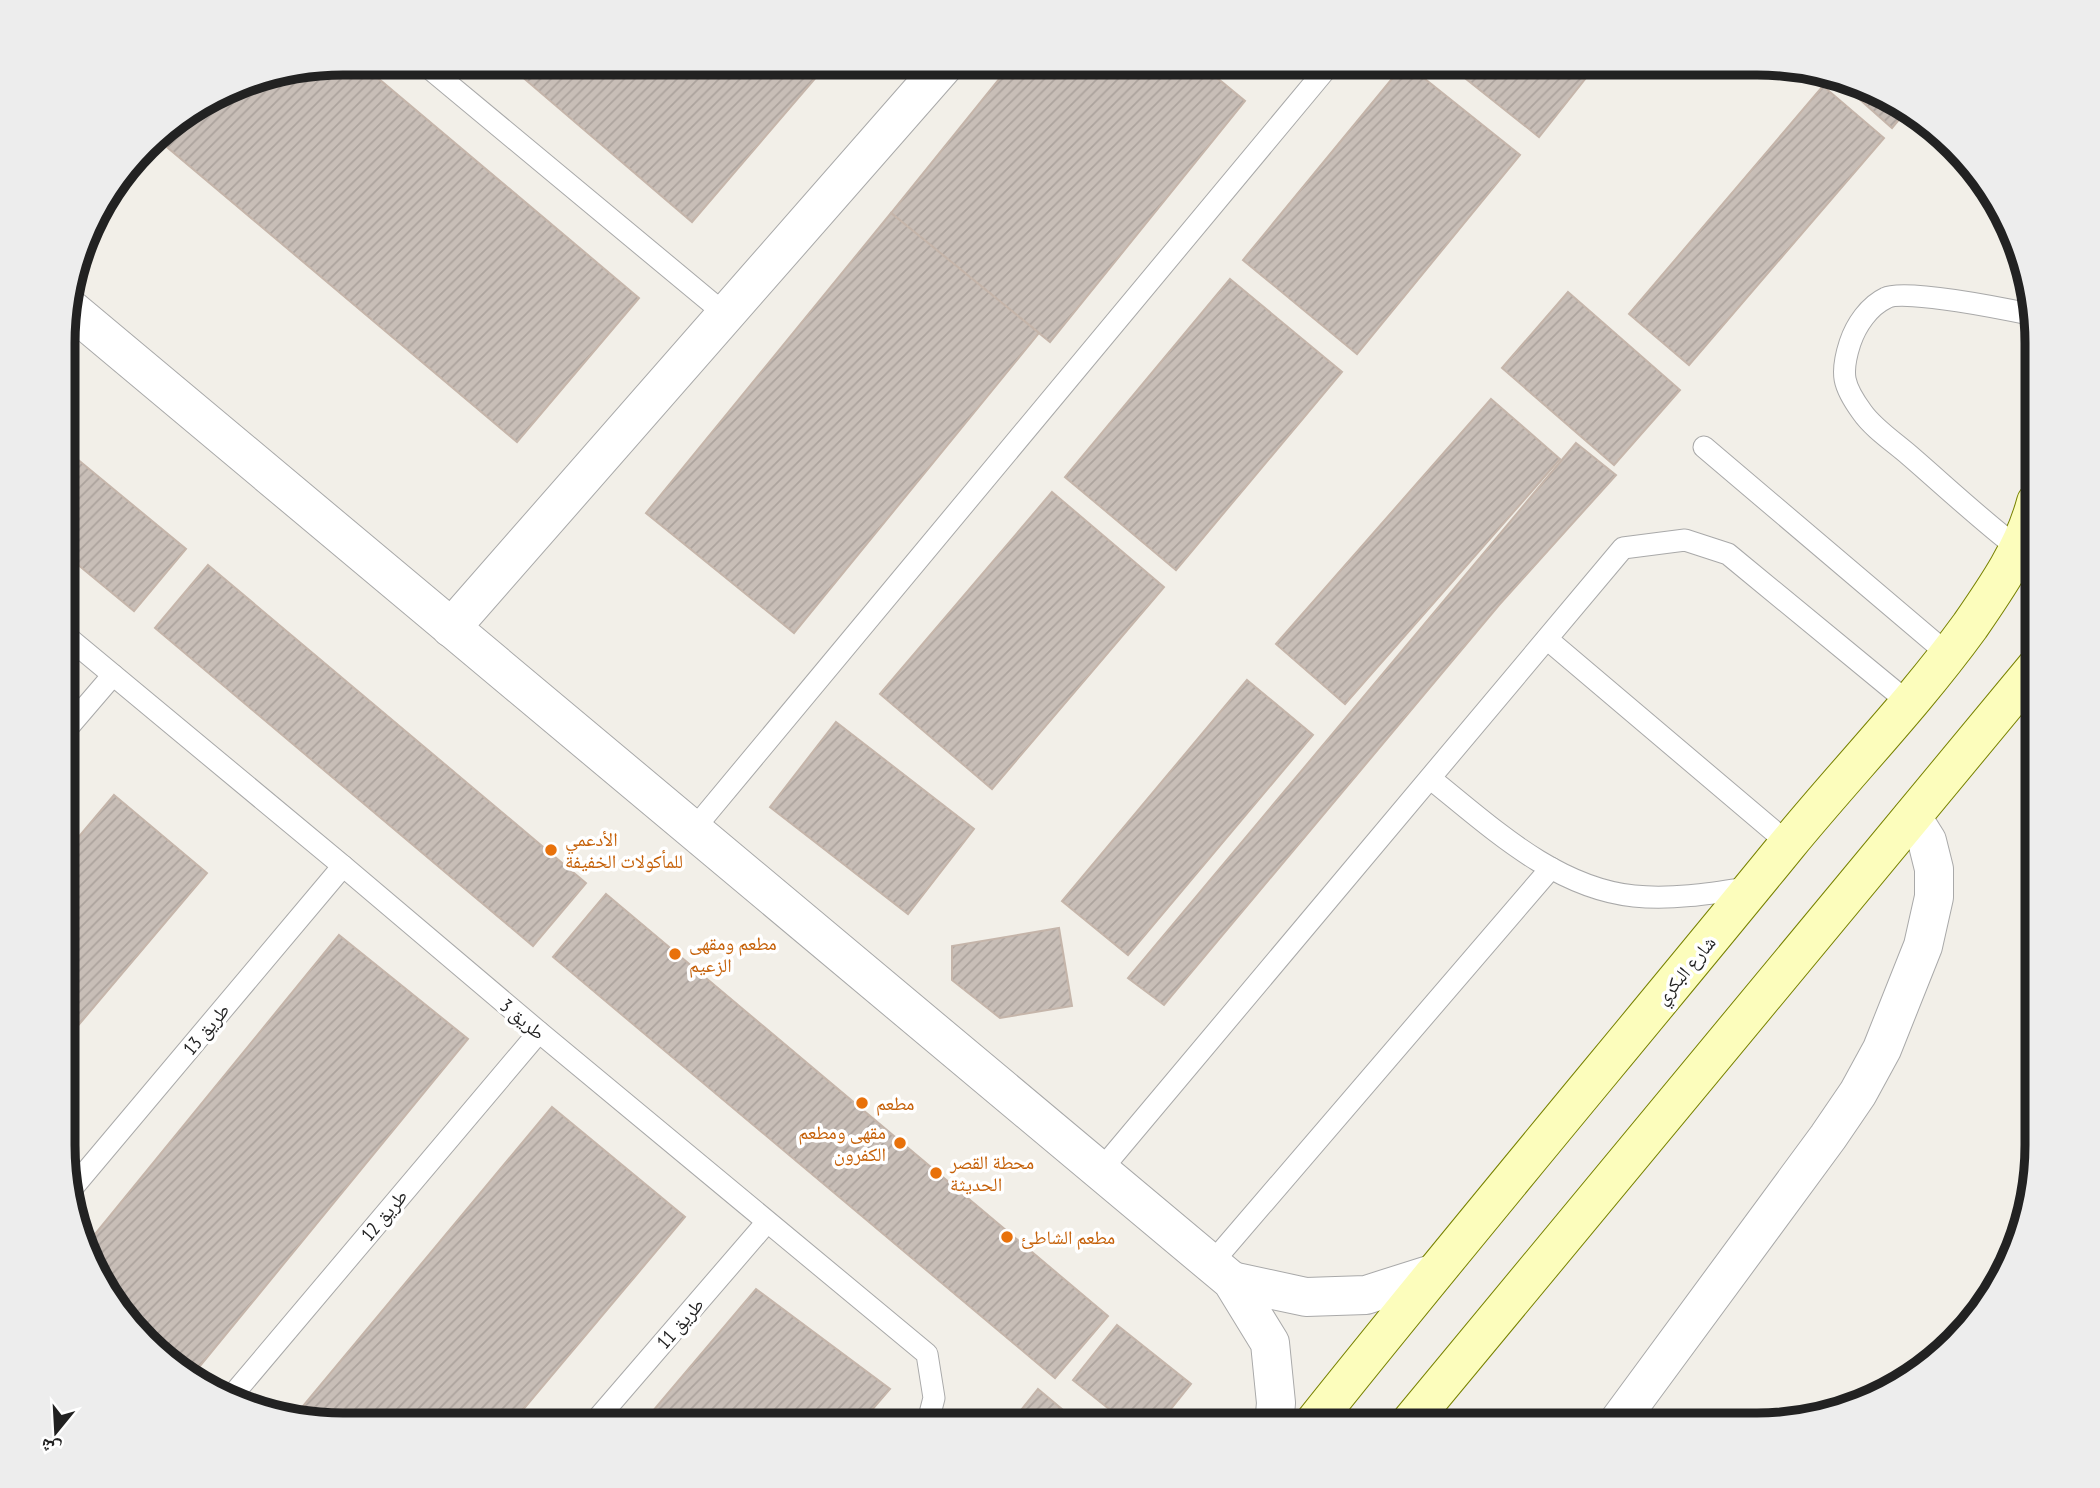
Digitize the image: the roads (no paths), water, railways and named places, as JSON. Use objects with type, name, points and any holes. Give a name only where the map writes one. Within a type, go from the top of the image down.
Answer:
[{"type":"main road","name":"شارع البكري","points":[[1322,1413],[1432,1274],[1949,655],[1993,593],[2019,549],[2025,532]]},
{"type":"main road","points":[[1418,1413],[2025,680]]},
{"type":"street","points":[[452,628],[725,314],[923,75]]},
{"type":"street","points":[[77,314],[1222,1273],[1270,1343],[1275,1413]]},
{"type":"street","points":[[1625,1413],[1828,1137],[1858,1093],[1882,1049],[1923,946],[1934,897],[1934,869],[1927,841],[1912,817]]},
{"type":"street","points":[[1222,1273],[1306,1297],[1366,1295],[1432,1274]]},
{"type":"lane","points":[[437,75],[725,314]]},
{"type":"lane","points":[[692,830],[1321,75]]},
{"type":"lane","points":[[2019,549],[1972,513],[1863,415],[1845,384],[1845,359],[1854,332],[1870,310],[1888,296],[1915,296],[1988,305],[2023,313]]},
{"type":"lane","points":[[1704,447],[1949,655]]},
{"type":"lane","points":[[1100,1171],[1432,779],[1623,548],[1685,540],[1728,554],[1909,703]]},
{"type":"lane","points":[[1548,639],[1789,844]]},
{"type":"lane","name":"طريق 3","points":[[75,643],[927,1354],[934,1398],[930,1413]]},
{"type":"lane","points":[[75,719],[113,675]]},
{"type":"lane","points":[[1432,779],[1520,850],[1574,881],[1633,896],[1693,896],[1755,887]]},
{"type":"lane","name":"طريق 13","points":[[78,1181],[343,866]]},
{"type":"lane","points":[[1222,1273],[1551,868]]},
{"type":"lane","name":"طريق 12","points":[[236,1390],[539,1032]]},
{"type":"lane","name":"طريق 11","points":[[602,1413],[767,1222]]},
{"type":"place","name":"الأدعمي للمأكولات الخفيفة","points":[[551,850]]},
{"type":"place","name":"مطعم ومقهى الزعيم","points":[[675,954]]},
{"type":"place","name":"مطعم","points":[[862,1103]]},
{"type":"place","name":"مقهى ومطعم الكفرون","points":[[900,1143]]},
{"type":"place","name":"محطة القصر الحديثة","points":[[936,1173]]},
{"type":"place","name":"مطعم الشاطئ","points":[[1007,1237]]}]
